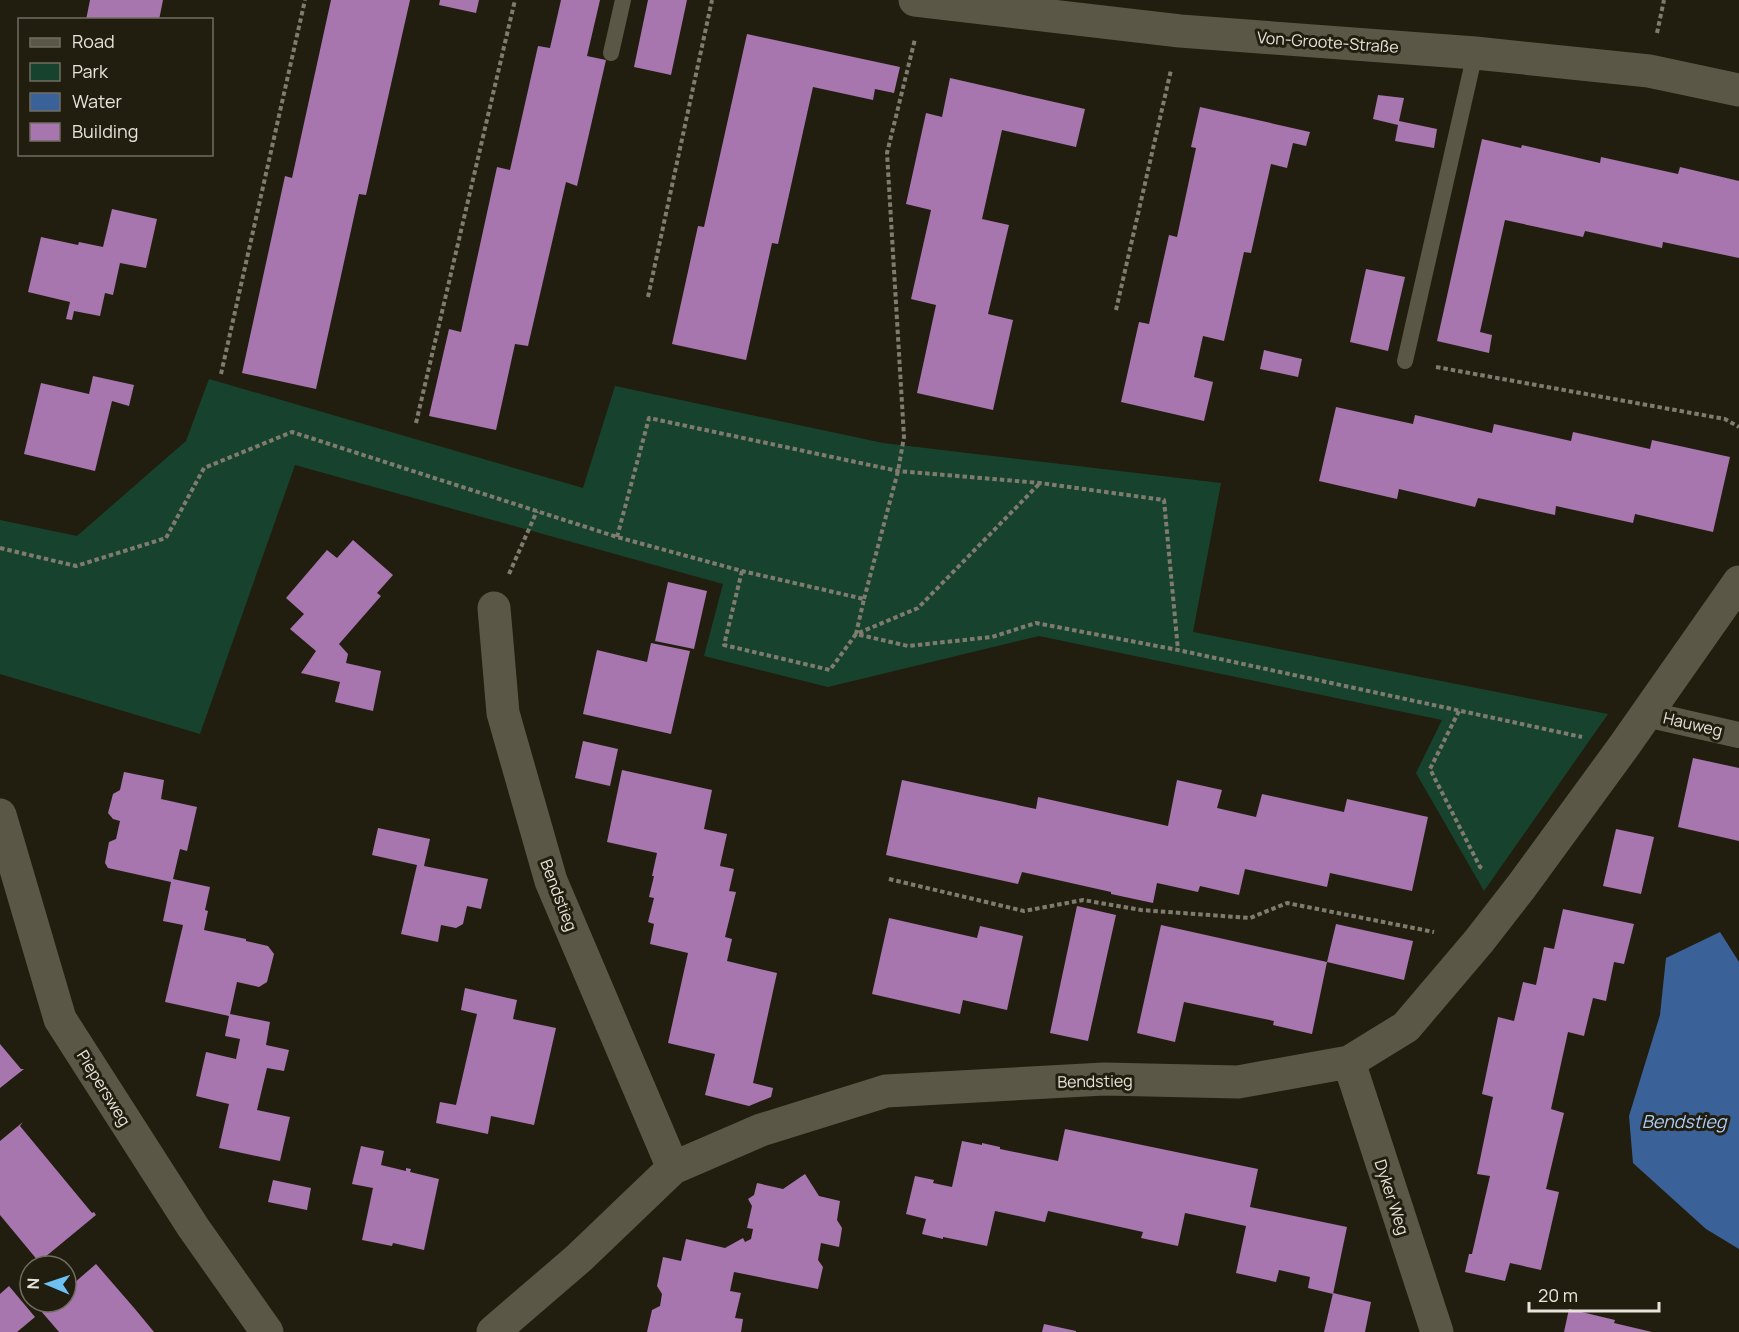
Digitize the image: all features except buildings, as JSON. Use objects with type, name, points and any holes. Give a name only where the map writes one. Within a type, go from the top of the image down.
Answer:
[{"type":"street","name":"Von-Groote-Straße","points":[[919,1],[1180,31],[1475,53],[1649,72],[1739,90]]},
{"type":"street","name":"Bendstieg","points":[[493,1332],[579,1258],[673,1168],[761,1130],[886,1091],[1104,1079],[1238,1082],[1349,1062],[1406,1027],[1479,941],[1624,746],[1739,582]]},
{"type":"street","name":"Bendstieg","points":[[494,608],[503,712],[551,881],[673,1168]]},
{"type":"street","name":"Hauweg","points":[[1646,714],[1739,735]]},
{"type":"street","name":"Piepersweg","points":[[0,815],[60,1019],[193,1227],[267,1332]]},
{"type":"street","name":"Dyker Weg","points":[[1349,1062],[1437,1332]]},
{"type":"lane","points":[[611,53],[623,0]]},
{"type":"lane","points":[[1405,361],[1475,53]]},
{"type":"path","points":[[221,374],[304,0]]},
{"type":"path","points":[[416,423],[515,0]]},
{"type":"path","points":[[648,297],[712,0]]},
{"type":"path","points":[[742,571],[724,645],[830,670],[856,634],[898,471],[904,437],[887,153],[919,1]]},
{"type":"path","points":[[1116,309],[1180,31]]},
{"type":"path","points":[[1405,361],[1725,419],[1739,427]]},
{"type":"path","points":[[617,537],[649,418],[898,471],[1040,483],[1164,500],[1178,650]]},
{"type":"path","points":[[0,548],[76,566],[166,538],[204,468],[292,432],[617,537],[742,571],[864,599]]},
{"type":"path","points":[[856,634],[918,608],[1040,483]]},
{"type":"path","points":[[494,608],[537,511]]},
{"type":"path","points":[[856,634],[908,646],[992,638],[1035,623],[1178,650],[1624,746]]},
{"type":"path","points":[[1459,711],[1430,769],[1480,867],[1521,887]]},
{"type":"path","points":[[889,879],[1024,911],[1083,900],[1141,910],[1250,918],[1287,903],[1479,941]]},
{"type":"green space","points":[[209,379],[583,488],[615,386],[883,443],[1221,483],[1193,632],[1608,714],[1484,891],[1416,773],[1442,720],[1039,636],[828,687],[704,656],[723,584],[295,465],[200,734],[0,674],[0,520],[77,536],[186,441]]},
{"type":"water","name":"Bendstieg","points":[[1720,932],[1739,962],[1739,1249],[1706,1229],[1633,1163],[1629,1116],[1660,1015],[1666,958]]}]
